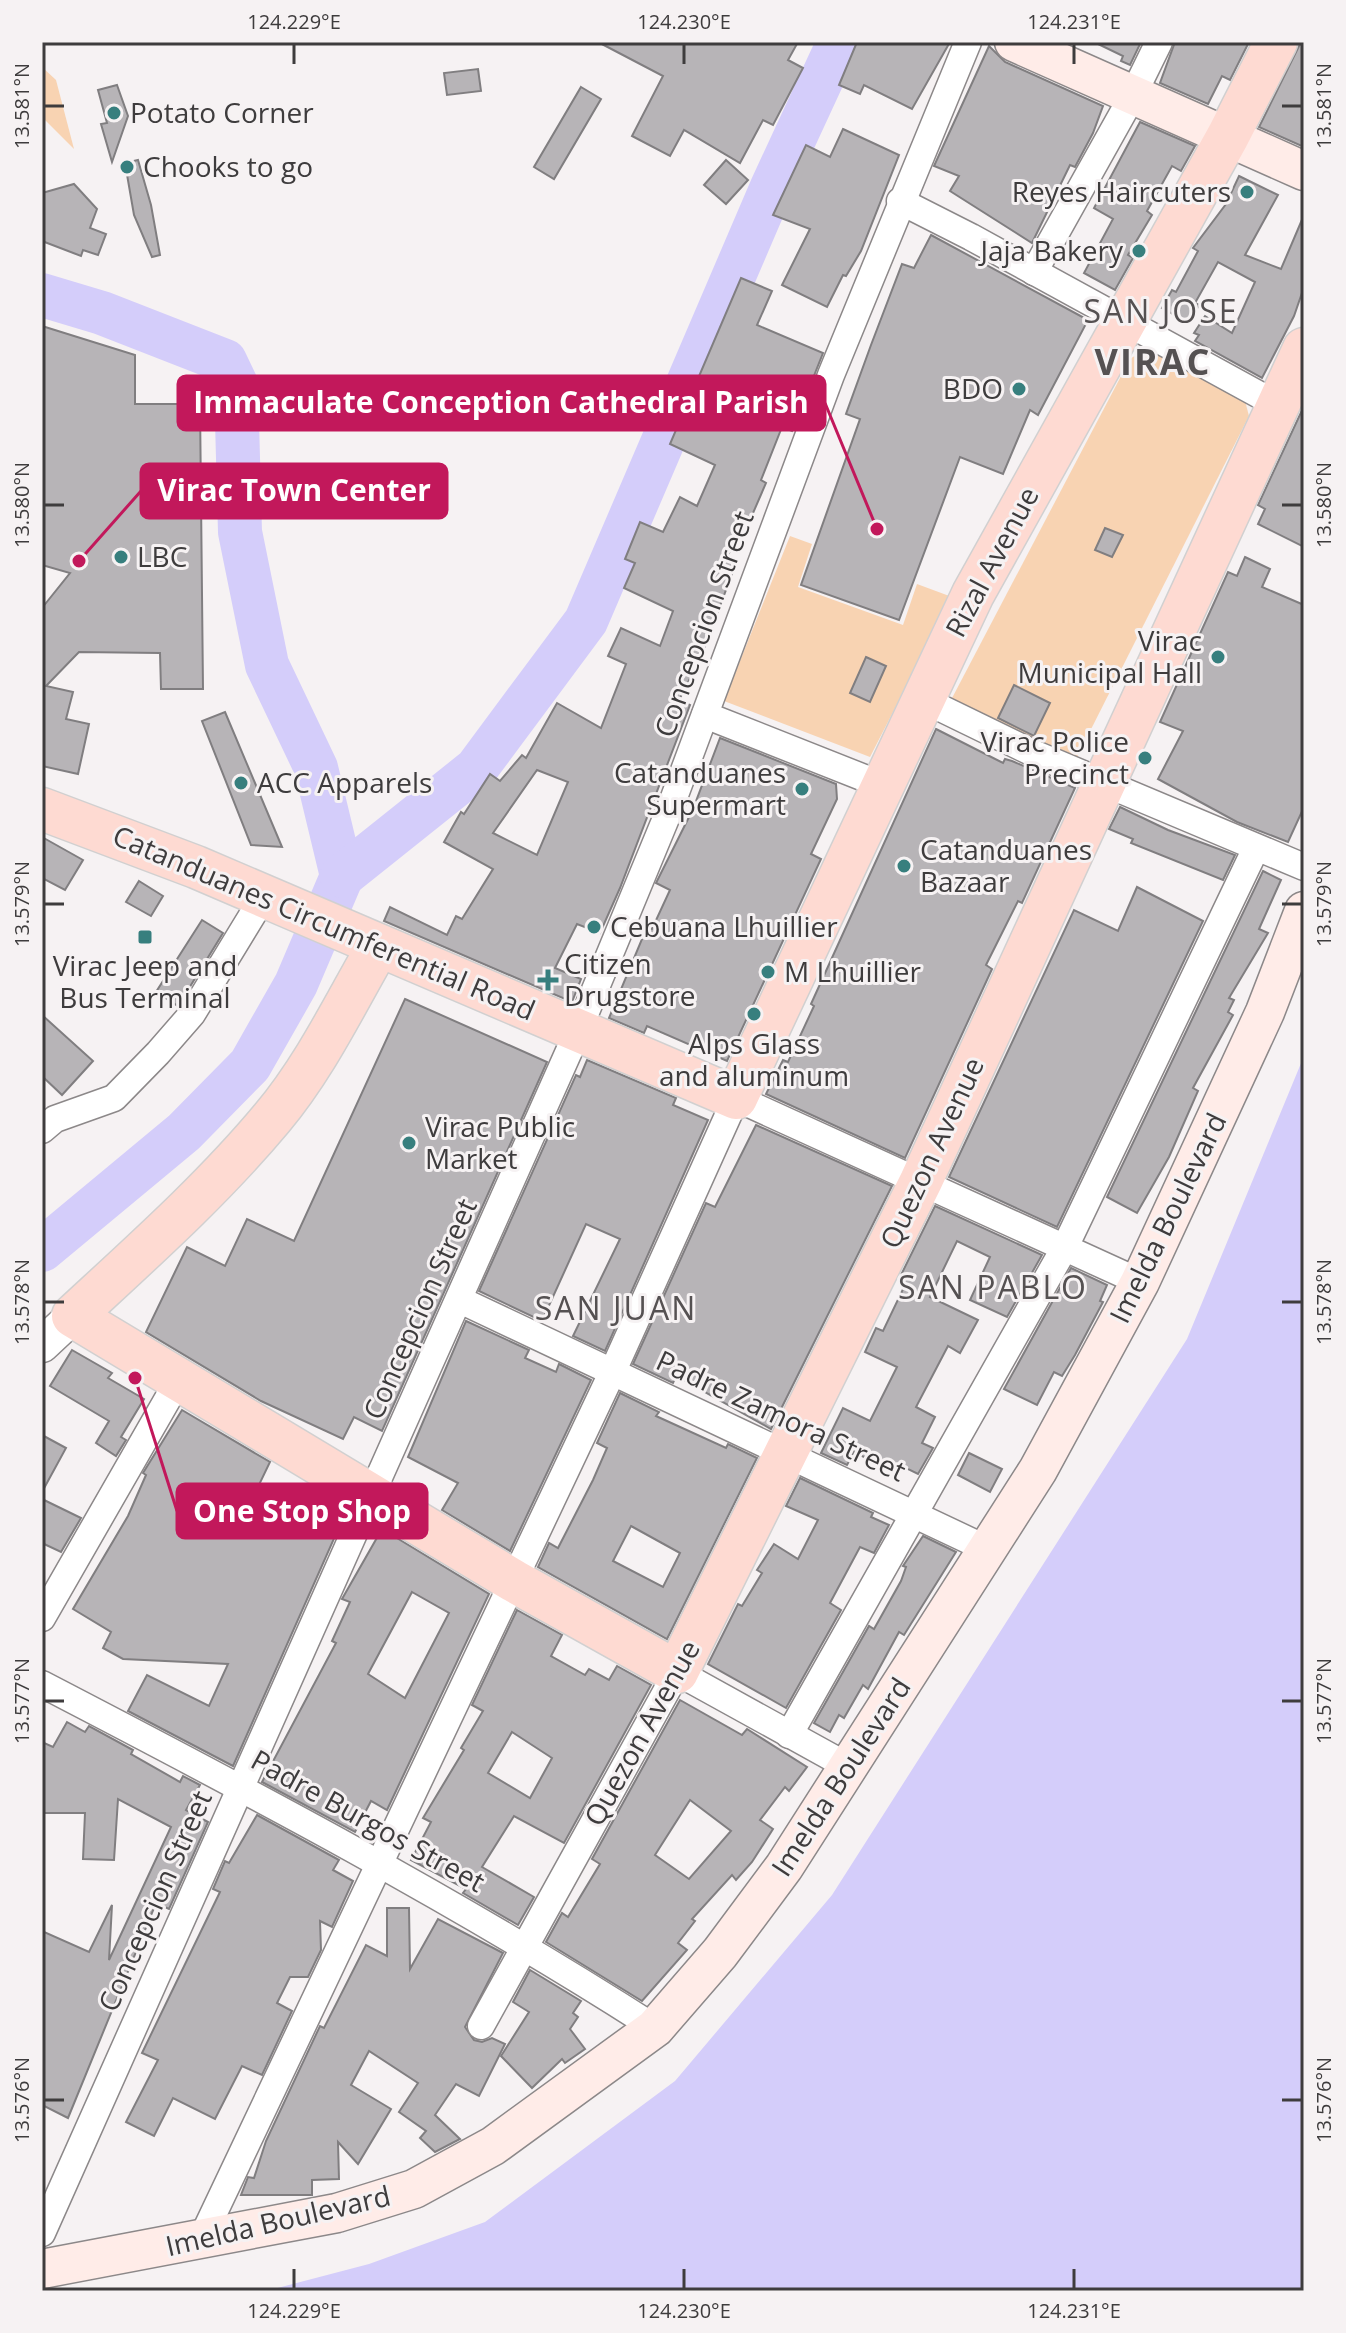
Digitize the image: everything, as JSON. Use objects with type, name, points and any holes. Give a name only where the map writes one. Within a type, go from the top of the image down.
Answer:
[{"type":"main road","points":[[1014,42],[1304,171]]},
{"type":"main road","name":"Rizal Avenue","points":[[736,1098],[985,570],[1228,136],[1276,42]]},
{"type":"main road","name":"Quezon Avenue","points":[[677,1672],[921,1181],[1102,782],[1294,377]]},
{"type":"main road","name":"Catanduanes Circumferential Road","points":[[42,809],[110,832],[736,1098]]},
{"type":"main road","name":"Imelda Boulevard","points":[[42,2269],[337,2213],[414,2189],[493,2146],[655,2028],[720,1953],[775,1879],[1038,1470],[1140,1282],[1265,1012],[1304,911]]},
{"type":"main road","points":[[366,941],[319,1048],[273,1116],[178,1217],[73,1316],[178,1381],[371,1492],[514,1581],[677,1672]]},
{"type":"street","name":"Concepcion Street","points":[[42,2233],[578,1031],[705,715],[825,389],[968,42]]},
{"type":"street","points":[[1034,272],[1133,95],[1159,42]]},
{"type":"street","points":[[900,201],[1124,321],[1294,377]]},
{"type":"street","points":[[922,699],[988,733],[1304,867]]},
{"type":"street","points":[[705,715],[882,785]]},
{"type":"street","points":[[789,1735],[917,1514],[1065,1247],[1256,848]]},
{"type":"street","points":[[42,1130],[55,1119],[114,1098],[192,1014],[270,899]]},
{"type":"street","points":[[201,2240],[612,1373],[736,1098],[1140,1282]]},
{"type":"street","name":"Padre Zamora Street","points":[[460,1300],[987,1549]]},
{"type":"street","points":[[42,1345],[73,1316]]},
{"type":"street","points":[[42,1618],[178,1381]]},
{"type":"street","points":[[677,1672],[849,1767]]},
{"type":"street","name":"Quezon Avenue","points":[[481,2026],[677,1672]]},
{"type":"street","name":"Padre Burgos Street","points":[[42,1684],[240,1787],[525,1945],[655,2028]]},
{"type":"shaded area","points":[[42,67],[56,80],[74,149],[42,117]]},
{"type":"shaded area","points":[[1158,352],[1244,397],[1249,416],[1074,763],[951,700],[1130,359],[1139,353]]},
{"type":"shaded area","points":[[790,536],[812,544],[798,587],[903,625],[917,584],[952,597],[870,757],[724,701]]},
{"type":"shaded area","points":[[1304,1056],[1304,2291],[266,2291],[369,2264],[485,2222],[675,2081],[832,1895],[1187,1339]]},
{"type":"building","points":[[598,42],[798,42],[788,60],[803,68],[773,125],[763,120],[740,163],[684,130],[670,156],[632,136],[663,76]]},
{"type":"building","points":[[857,42],[950,42],[912,109],[864,85],[860,94],[839,85]]},
{"type":"building","points":[[1094,42],[1141,42],[1130,65],[1121,61],[1123,56]]},
{"type":"building","points":[[1175,42],[1249,42],[1230,80],[1222,76],[1208,104],[1160,83]]},
{"type":"building","points":[[1301,42],[1304,42],[1304,147],[1259,127]]},
{"type":"building","points":[[989,46],[1005,62],[1103,106],[1093,133],[1075,167],[1070,165],[1032,243],[950,191],[959,176],[934,166]]},
{"type":"building","points":[[478,69],[481,91],[447,95],[444,73]]},
{"type":"building","points":[[117,85],[128,116],[112,162],[101,124],[107,123],[98,90]]},
{"type":"building","points":[[581,87],[601,99],[554,179],[534,167]]},
{"type":"building","points":[[1140,122],[1195,146],[1181,171],[1172,166],[1147,211],[1152,215],[1128,255],[1133,258],[1115,290],[1084,273],[1113,219],[1094,208]]},
{"type":"building","points":[[843,129],[899,155],[861,251],[846,276],[843,275],[827,307],[782,285],[810,229],[773,215],[806,145],[830,157]]},
{"type":"building","points":[[138,160],[151,205],[160,255],[152,257],[134,215],[125,163]]},
{"type":"building","points":[[726,160],[748,180],[726,204],[704,185]]},
{"type":"building","points":[[1239,176],[1278,195],[1245,255],[1281,269],[1304,215],[1304,287],[1294,316],[1262,378],[1195,341],[1199,335],[1194,333],[1205,316],[1232,333],[1255,282],[1218,262],[1195,303],[1199,305],[1189,323],[1162,308],[1172,290],[1176,292],[1198,251],[1193,248],[1226,204]]},
{"type":"building","points":[[74,184],[97,209],[90,228],[106,234],[98,255],[83,250],[81,256],[42,241],[42,193]]},
{"type":"building","points":[[931,235],[1088,320],[1038,415],[1030,410],[1003,474],[960,457],[899,620],[801,585],[860,419],[846,414],[871,345],[902,264],[914,268]]},
{"type":"building","points":[[741,278],[772,291],[757,325],[823,353],[792,431],[782,427],[761,480],[766,483],[750,520],[746,519],[726,559],[736,563],[701,657],[679,700],[690,705],[620,888],[600,933],[577,924],[555,968],[581,979],[572,1002],[384,921],[390,907],[447,935],[456,916],[462,919],[493,869],[444,842],[461,812],[464,814],[490,774],[500,781],[522,755],[526,758],[557,703],[601,728],[626,664],[608,656],[621,628],[660,646],[673,611],[624,588],[635,563],[625,559],[640,522],[663,532],[680,497],[697,506],[715,465],[670,444]],"holes":[[[537,770],[568,782],[537,855],[493,833]]]},
{"type":"building","points":[[42,326],[135,355],[135,404],[200,404],[203,689],[161,689],[160,653],[79,652],[46,686],[73,692],[66,719],[89,724],[78,774],[42,766],[42,608],[70,573],[42,565]]},
{"type":"building","points":[[1304,406],[1304,547],[1258,524],[1265,509],[1258,505]]},
{"type":"building","points":[[1105,528],[1123,535],[1112,557],[1095,550]]},
{"type":"building","points":[[1245,557],[1270,569],[1262,587],[1304,605],[1304,807],[1288,842],[1237,822],[1158,779],[1183,731],[1160,722],[1228,572],[1237,576]]},
{"type":"building","points":[[866,657],[886,666],[870,702],[850,693]]},
{"type":"building","points":[[1014,685],[1050,703],[1034,736],[998,718]]},
{"type":"building","name":"ACC Apparels","points":[[225,712],[282,847],[251,845],[202,721]]},
{"type":"building","points":[[936,729],[1003,763],[1005,759],[1012,761],[1075,788],[1022,903],[1018,901],[986,965],[992,969],[905,1158],[766,1094],[783,1060],[788,1062],[814,1006],[811,1004]]},
{"type":"building","points":[[720,738],[836,784],[837,799],[811,854],[821,859],[727,1061],[647,1026],[644,1033],[609,1018],[647,927],[652,929],[670,890],[656,883],[693,809]]},
{"type":"building","points":[[1120,807],[1168,830],[1235,855],[1223,880],[1131,843],[1133,839],[1109,829]]},
{"type":"building","points":[[42,837],[83,860],[65,890],[42,878]]},
{"type":"building","points":[[1263,871],[1281,880],[1259,929],[1268,933],[1229,998],[1234,1000],[1228,1012],[1233,1015],[1193,1088],[1198,1091],[1169,1157],[1137,1213],[1107,1197]]},
{"type":"building","points":[[139,881],[163,896],[151,916],[126,902]]},
{"type":"building","points":[[1137,887],[1203,921],[1057,1227],[949,1177],[1074,910],[1118,931]]},
{"type":"building","points":[[202,920],[223,933],[178,1006],[156,992]]},
{"type":"building","points":[[405,999],[547,1062],[382,1431],[354,1417],[343,1439],[261,1401],[146,1332],[187,1247],[225,1266],[247,1219],[294,1241]]},
{"type":"building","points":[[42,1015],[93,1061],[62,1095],[42,1076]]},
{"type":"building","points":[[587,1060],[676,1098],[673,1105],[708,1120],[605,1351],[573,1336],[620,1239],[586,1224],[542,1321],[479,1291],[576,1075],[580,1077]]},
{"type":"building","points":[[756,1125],[892,1186],[771,1429],[676,1376],[673,1383],[633,1364],[706,1203],[715,1207]]},
{"type":"building","points":[[935,1206],[1042,1255],[1007,1317],[970,1300],[990,1257],[957,1241],[930,1297],[978,1320],[960,1353],[948,1346],[916,1407],[935,1417],[922,1443],[933,1448],[918,1474],[898,1464],[894,1472],[854,1452],[847,1465],[821,1453],[843,1408],[870,1421],[897,1367],[865,1352],[876,1328],[883,1331],[906,1283],[899,1279]]},
{"type":"building","points":[[1071,1268],[1107,1285],[1100,1301],[1103,1302],[1062,1376],[1054,1372],[1037,1405],[1004,1389]]},
{"type":"building","points":[[466,1321],[529,1350],[525,1358],[556,1372],[559,1364],[591,1380],[510,1551],[442,1510],[458,1483],[408,1457]]},
{"type":"building","points":[[72,1350],[112,1373],[108,1378],[144,1399],[121,1437],[126,1440],[116,1456],[96,1443],[109,1421],[50,1386]]},
{"type":"building","points":[[620,1393],[659,1412],[656,1416],[726,1448],[728,1444],[757,1458],[667,1639],[538,1567],[549,1543],[558,1548],[593,1480],[607,1448],[597,1443]],"holes":[[[631,1526],[680,1553],[663,1587],[613,1561]]]},
{"type":"building","points":[[182,1410],[270,1462],[256,1491],[310,1486],[334,1501],[336,1516],[344,1516],[233,1766],[128,1711],[147,1675],[209,1706],[228,1664],[123,1659],[103,1648],[111,1632],[73,1609],[128,1516],[146,1475],[143,1473]]},
{"type":"building","points":[[42,1435],[66,1448],[42,1492]]},
{"type":"building","points":[[969,1453],[1002,1469],[990,1492],[958,1475]]},
{"type":"building","points":[[800,1478],[873,1513],[871,1517],[889,1525],[874,1553],[860,1547],[830,1603],[841,1610],[786,1708],[708,1664],[738,1604],[742,1606],[762,1573],[757,1570],[774,1544],[798,1559],[818,1520],[786,1506]]},
{"type":"building","points":[[42,1499],[81,1518],[61,1552],[42,1543]]},
{"type":"building","points":[[382,1529],[489,1594],[387,1810],[371,1801],[355,1832],[262,1782],[336,1643],[332,1641],[350,1602],[342,1599]],"holes":[[[412,1592],[449,1613],[405,1698],[368,1674]]]},
{"type":"building","points":[[923,1536],[956,1552],[904,1635],[899,1632],[868,1689],[863,1685],[844,1718],[839,1715],[830,1732],[814,1723],[869,1626],[874,1629],[901,1581],[906,1567],[903,1566]]},
{"type":"building","points":[[517,1610],[562,1635],[551,1656],[585,1675],[589,1669],[609,1680],[617,1666],[651,1685],[564,1843],[514,1816],[482,1867],[534,1897],[518,1925],[463,1893],[466,1889],[411,1860],[431,1822],[423,1818],[464,1750],[461,1748],[483,1711],[472,1705]],"holes":[[[512,1732],[552,1758],[530,1798],[488,1773]]]},
{"type":"building","points":[[680,1700],[742,1735],[747,1729],[807,1767],[789,1791],[785,1787],[760,1820],[773,1829],[752,1862],[736,1880],[732,1875],[692,1919],[695,1921],[678,1943],[687,1950],[642,2001],[546,1942],[562,1913],[568,1917],[600,1864],[592,1859]],"holes":[[[690,1800],[731,1831],[689,1879],[655,1855]]]},
{"type":"building","points":[[67,1722],[85,1732],[89,1726],[133,1750],[131,1754],[180,1782],[183,1776],[200,1785],[186,1810],[208,1822],[169,1909],[156,1903],[68,2118],[42,2105],[42,1931],[89,1952],[112,1905],[109,1960],[171,1827],[118,1799],[114,1860],[83,1859],[85,1813],[42,1813],[42,1742],[53,1747]]},
{"type":"building","points":[[257,1815],[339,1860],[333,1870],[353,1881],[332,1927],[320,1921],[321,1950],[308,1977],[290,1977],[277,2003],[292,2011],[262,2075],[242,2066],[215,2119],[173,2098],[154,2136],[126,2122],[158,2060],[142,2053],[220,1892],[213,1889],[225,1861],[229,1863]]},
{"type":"building","points":[[387,1908],[409,1908],[410,1969],[438,1919],[503,1953],[465,2027],[474,2040],[482,2042],[492,2038],[505,2044],[479,2096],[456,2084],[435,2115],[460,2139],[435,2152],[420,2138],[426,2131],[399,2112],[418,2083],[369,2051],[351,2085],[391,2109],[358,2164],[338,2142],[339,2179],[312,2180],[312,2195],[241,2195],[248,2177],[254,2178],[266,2141],[320,2026],[324,2028],[366,1945],[387,1956]]},
{"type":"building","points":[[530,1970],[581,2001],[573,2013],[578,2017],[570,2029],[585,2049],[565,2063],[562,2059],[532,2088],[501,2056],[529,2012],[513,2002]]},
{"type":"waterway","points":[[342,876],[476,769],[586,621],[772,187],[839,42]]},
{"type":"waterway","points":[[42,295],[102,313],[225,361],[236,384],[240,532],[267,665],[316,768],[342,876],[296,984],[250,1065],[184,1132],[42,1250]]},
{"type":"place","name":"Potato Corner","points":[[114,113]]},
{"type":"place","name":"Chooks to go","points":[[127,167]]},
{"type":"place","name":"Reyes Haircuters","points":[[1247,192]]},
{"type":"place","name":"Jaja Bakery","points":[[1139,251]]},
{"type":"place","name":"BDO","points":[[1019,389]]},
{"type":"place","name":"Immaculate Conception Cathedral Parish","points":[[877,529]]},
{"type":"place","name":"LBC","points":[[121,557]]},
{"type":"place","name":"Virac Town Center","points":[[79,561]]},
{"type":"place","name":"Virac Municipal Hall","points":[[1218,657]]},
{"type":"place","name":"Virac Police Precinct","points":[[1145,758]]},
{"type":"place","name":"ACC Apparels","points":[[241,783]]},
{"type":"place","name":"Catanduanes Supermart","points":[[802,789]]},
{"type":"place","name":"Catanduanes Bazaar","points":[[904,866]]},
{"type":"place","name":"Cebuana Lhuillier","points":[[594,927]]},
{"type":"place","name":"Virac Jeep and Bus Terminal","points":[[145,937]]},
{"type":"place","name":"M Lhuillier","points":[[768,972]]},
{"type":"place","name":"Citizen Drugstore","points":[[548,980]]},
{"type":"place","name":"Alps Glass and aluminum","points":[[754,1014]]},
{"type":"place","name":"Virac Public Market","points":[[409,1143]]},
{"type":"place","name":"One Stop Shop","points":[[135,1378]]},
{"type":"district","name":"SAN JOSE","points":[[1161,312]]},
{"type":"district","name":"VIRAC","points":[[1153,362]]},
{"type":"district","name":"SAN PABLO","points":[[993,1288]]},
{"type":"district","name":"SAN JUAN","points":[[616,1309]]}]
